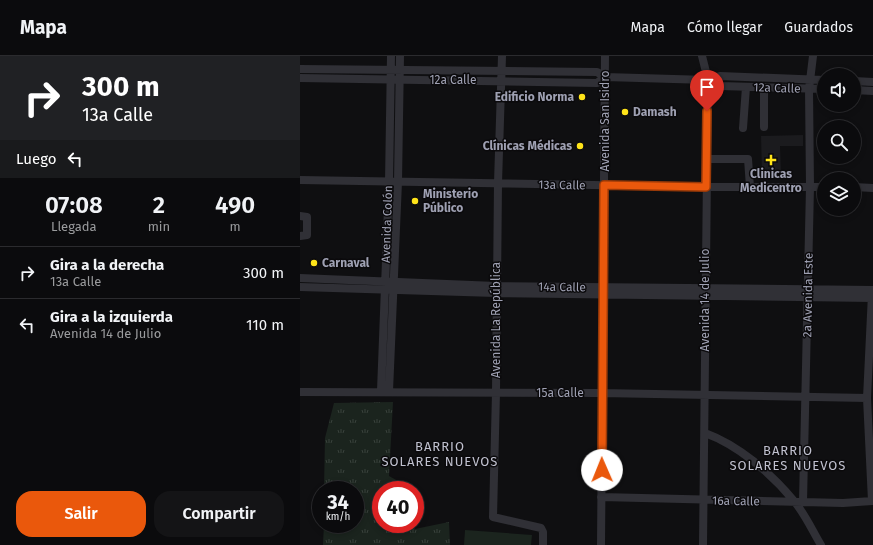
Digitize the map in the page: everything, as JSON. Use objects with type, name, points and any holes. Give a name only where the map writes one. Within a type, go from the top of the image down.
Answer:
[{"type":"street","name":"Avenida Colón","points":[[391,56],[390,80],[394,182]]},
{"type":"street","name":"Avenida Colón","points":[[385,392],[400,56]]},
{"type":"street","name":"Avenida La República","points":[[502,56],[498,183],[493,516],[541,528],[543,532],[543,545]]},
{"type":"street","name":"Avenida San Isidro","points":[[601,545],[601,393],[605,56]]},
{"type":"street","name":"Avenida 14 de Julio","points":[[702,56],[708,80],[705,292],[706,394],[702,501],[703,545]]},
{"type":"street","name":"2a Avenida Este","points":[[799,502],[806,398],[810,187],[809,79],[813,56]]},
{"type":"street","name":"12a Calle","points":[[300,70],[597,72],[605,77],[708,80],[720,76],[817,80]]},
{"type":"street","name":"12a Calle","points":[[300,78],[501,80],[597,83],[605,77]]},
{"type":"street","name":"12a Calle","points":[[708,80],[720,86],[817,89]]},
{"type":"street","points":[[861,81],[873,82]]},
{"type":"street","points":[[744,128],[746,87]]},
{"type":"street","points":[[764,87],[764,127]]},
{"type":"street","points":[[861,90],[873,91]]},
{"type":"street","points":[[707,159],[748,159],[750,187]]},
{"type":"street","name":"13a Calle","points":[[300,180],[706,187],[817,187]]},
{"type":"street","points":[[861,187],[873,188]]},
{"type":"street","points":[[300,216],[308,217],[307,235],[300,236]]},
{"type":"street","name":"14a Calle","points":[[300,278],[390,285],[496,290],[873,294]]},
{"type":"street","name":"14a Calle","points":[[300,287],[390,285]]},
{"type":"street","points":[[872,501],[867,398],[873,294]]},
{"type":"street","name":"15a Calle","points":[[300,392],[706,394],[806,398],[867,398]]},
{"type":"street","points":[[704,433],[719,438],[755,463],[799,502],[821,545]]},
{"type":"street","name":"16a Calle","points":[[601,497],[702,501],[843,503],[872,501]]},
{"type":"shaded area","name":"Clinicas Medicentro","points":[[803,135],[803,146],[780,146],[781,174],[762,174],[761,136]]},
{"type":"green space","points":[[393,402],[389,476],[398,481],[372,481],[372,533],[424,533],[424,527],[449,522],[450,545],[323,545],[324,533],[364,533],[364,481],[324,481],[325,438],[334,403]]},
{"type":"green space","points":[[465,530],[532,535],[531,545],[464,545]]},
{"type":"place","name":"Edificio Norma","points":[[582,97]]},
{"type":"place","name":"Damash","points":[[625,112]]},
{"type":"place","name":"Clínicas Médicas","points":[[580,146]]},
{"type":"place","name":"Clinicas Medicentro","points":[[771,160]]},
{"type":"place","name":"Ministerio Público","points":[[415,201]]},
{"type":"place","name":"Carnaval","points":[[314,263]]},
{"type":"district","name":"BARRIO SOLARES NUEVOS","points":[[440,454]]},
{"type":"district","name":"BARRIO SOLARES NUEVOS","points":[[788,458]]},
{"type":"route","points":[[602,470],[601,393],[604,185],[706,187],[707,111]]}]
